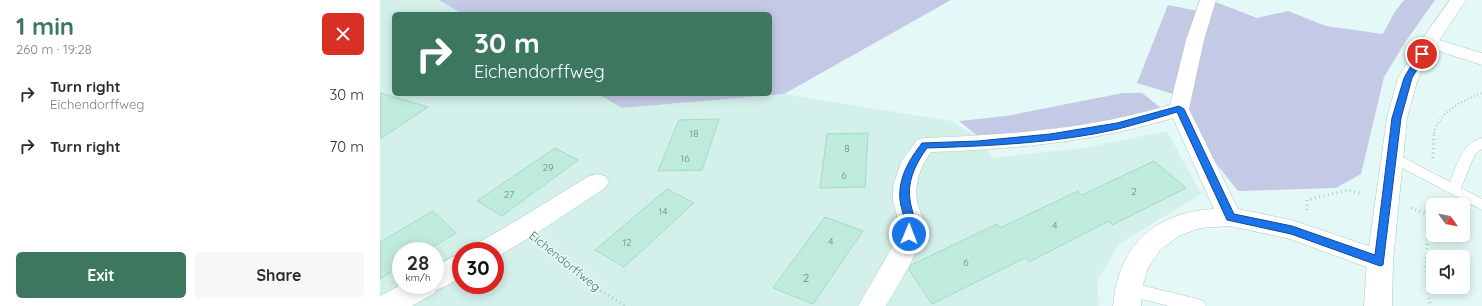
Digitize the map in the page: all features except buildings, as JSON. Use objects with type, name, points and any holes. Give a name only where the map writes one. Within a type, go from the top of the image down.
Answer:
[{"type":"street","points":[[1208,0],[1200,21],[1188,79],[1179,109],[1230,217]]},
{"type":"street","points":[[1378,306],[1380,262],[1397,118],[1408,78],[1428,42],[1458,0]]},
{"type":"street","points":[[1428,42],[1482,59]]},
{"type":"street","points":[[872,306],[906,245],[911,223],[905,201],[905,186],[912,162],[925,145],[978,144],[1050,137],[1118,126],[1179,109]]},
{"type":"street","points":[[501,242],[597,182]]},
{"type":"street","points":[[1127,298],[1136,264],[1151,243],[1170,229],[1199,219],[1230,217],[1292,230],[1380,262]]},
{"type":"street","points":[[388,306],[409,294]]},
{"type":"lane","points":[[1454,189],[1469,152],[1482,142]]},
{"type":"lane","points":[[1392,157],[1482,205]]},
{"type":"lane","points":[[1127,298],[1198,306]]},
{"type":"path","points":[[1435,130],[1443,117],[1470,98],[1482,93]]},
{"type":"path","points":[[1306,235],[1307,200],[1348,190],[1387,200]]},
{"type":"path","name":"Eichendorffweg","points":[[525,228],[598,289],[626,306]]},
{"type":"path","points":[[1427,242],[1426,268],[1430,306]]},
{"type":"shaded area","points":[[380,0],[439,0],[460,12],[392,12],[392,96],[601,96],[622,108],[784,94],[951,121],[980,138],[992,158],[1083,148],[1167,131],[1201,194],[1119,244],[1097,282],[1099,306],[380,306]]},
{"type":"shaded area","points":[[439,0],[951,0],[784,94],[772,95],[772,12],[460,12]]},
{"type":"shaded area","points":[[1404,0],[1435,0],[1406,41],[1384,77],[1361,174],[1336,188],[1238,191],[1196,138],[1187,104],[1213,1],[1257,18],[1288,11],[1326,26],[1383,34],[1394,13]]},
{"type":"shaded area","points":[[1168,5],[1198,11],[1173,94],[1137,83]]},
{"type":"shaded area","points":[[1123,93],[1142,93],[1161,108],[1099,124],[980,138],[959,121],[1006,116]]},
{"type":"shaded area","points":[[601,96],[761,96],[622,108]]},
{"type":"route","points":[[909,234],[911,223],[905,201],[905,186],[912,162],[925,145],[978,144],[1050,137],[1118,126],[1179,109],[1230,217],[1292,230],[1380,262],[1397,118],[1408,78],[1422,54]]}]
